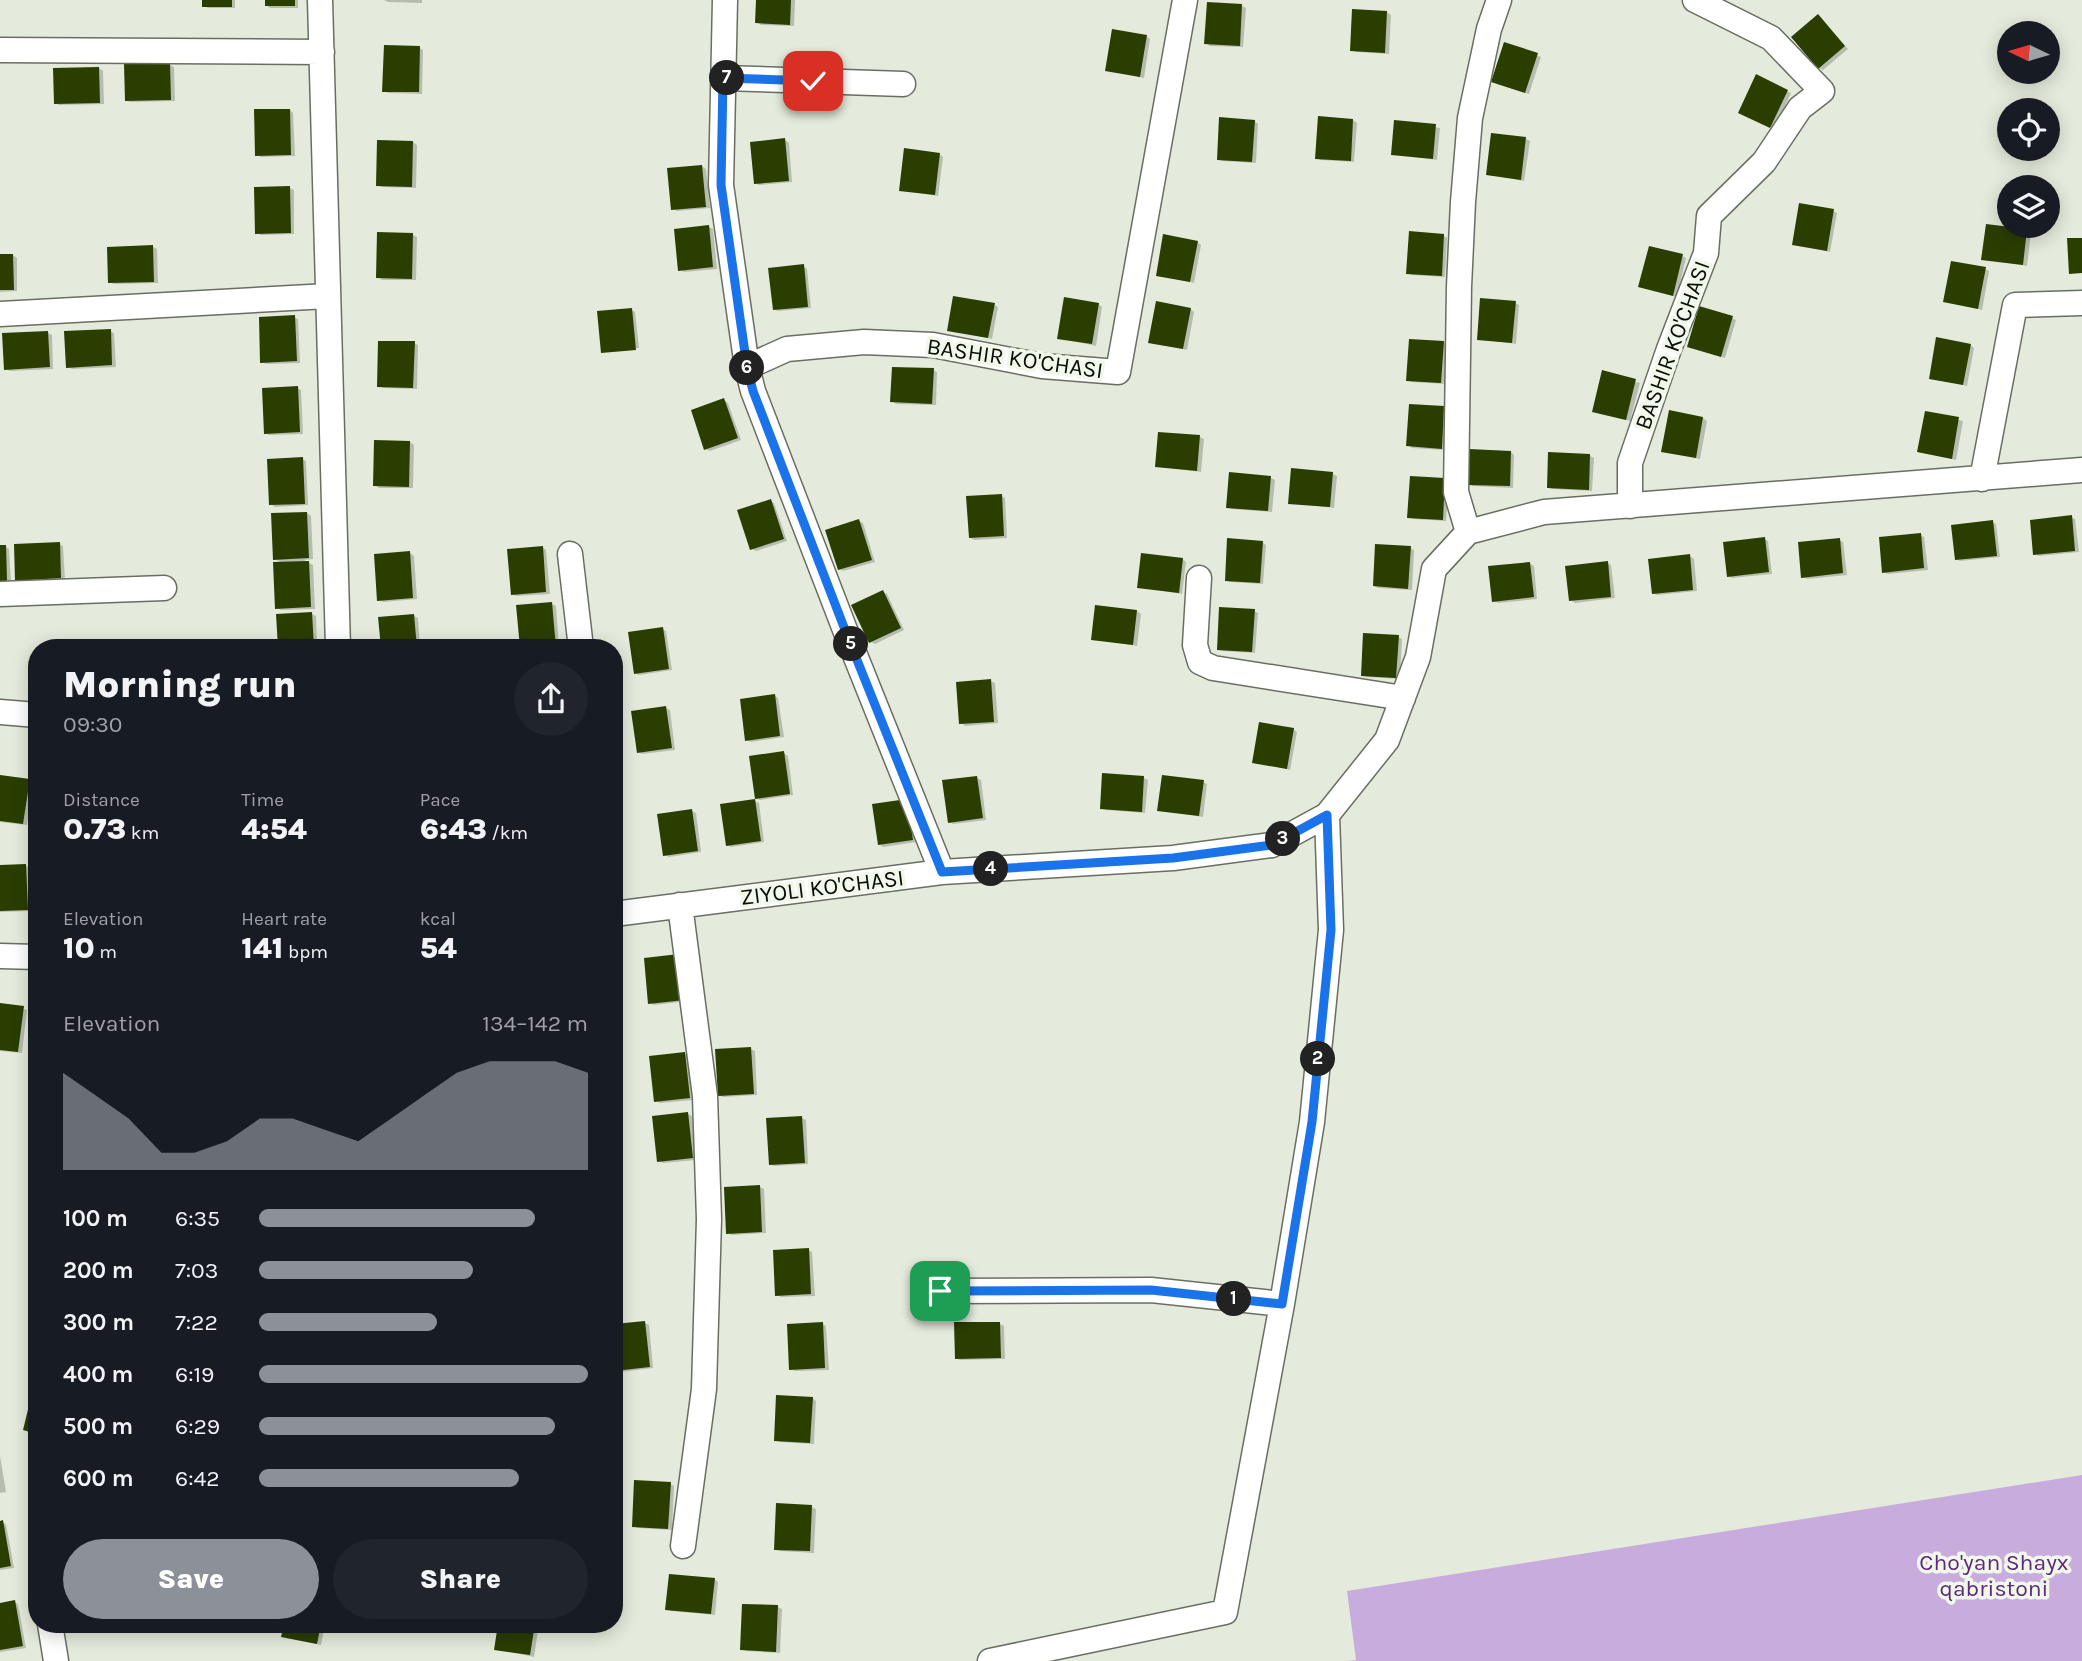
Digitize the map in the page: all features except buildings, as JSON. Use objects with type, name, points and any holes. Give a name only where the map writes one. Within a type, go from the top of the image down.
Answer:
[{"type":"street","points":[[320,0],[338,639]]},
{"type":"street","points":[[725,0],[721,185],[747,367],[753,391],[847,635],[942,872]]},
{"type":"street","name":"BASHIR KO'CHASI","points":[[747,367],[787,349],[863,342],[933,345],[1042,366],[1118,372],[1185,0]]},
{"type":"street","points":[[1499,0],[1489,29],[1470,118],[1463,202],[1456,492],[1468,532],[1544,512],[2082,470]]},
{"type":"street","name":"BASHIR KO'CHASI","points":[[1630,506],[1630,463],[1669,349],[1706,253],[1709,216],[1764,162],[1800,108],[1822,91],[1771,38],[1695,0]]},
{"type":"street","points":[[0,51],[322,52]]},
{"type":"street","points":[[723,78],[903,84]]},
{"type":"street","points":[[0,314],[328,296]]},
{"type":"street","points":[[1982,479],[2015,305],[2082,303]]},
{"type":"street","name":"ZIYOLI KO'CHASI","points":[[623,913],[942,872],[1173,858],[1272,845],[1327,815],[1387,740],[1418,657],[1434,569],[1468,532]]},
{"type":"street","points":[[570,554],[579,639]]},
{"type":"street","points":[[1199,578],[1195,645],[1200,662],[1213,668],[1403,698]]},
{"type":"street","points":[[0,594],[164,588]]},
{"type":"street","points":[[0,712],[28,714]]},
{"type":"street","points":[[990,1661],[1225,1612],[1282,1304],[1312,1122],[1331,930],[1327,815]]},
{"type":"street","points":[[680,905],[705,1096],[709,1219],[704,1389],[683,1546]]},
{"type":"street","points":[[0,956],[28,957]]},
{"type":"street","points":[[940,1291],[1151,1290],[1282,1304]]},
{"type":"street","points":[[52,1633],[57,1661]]},
{"type":"green space","name":"Cho'yan Shayx qabristoni","points":[[2082,1475],[2082,1661],[1347,1661],[1356,1660],[1347,1591]]},
{"type":"route","points":[[813,81],[723,78],[721,185],[747,367],[753,391],[847,635],[914,796],[942,872],[1173,858],[1272,845],[1327,815],[1331,930],[1312,1122],[1282,1304],[1151,1290],[940,1291]]}]
